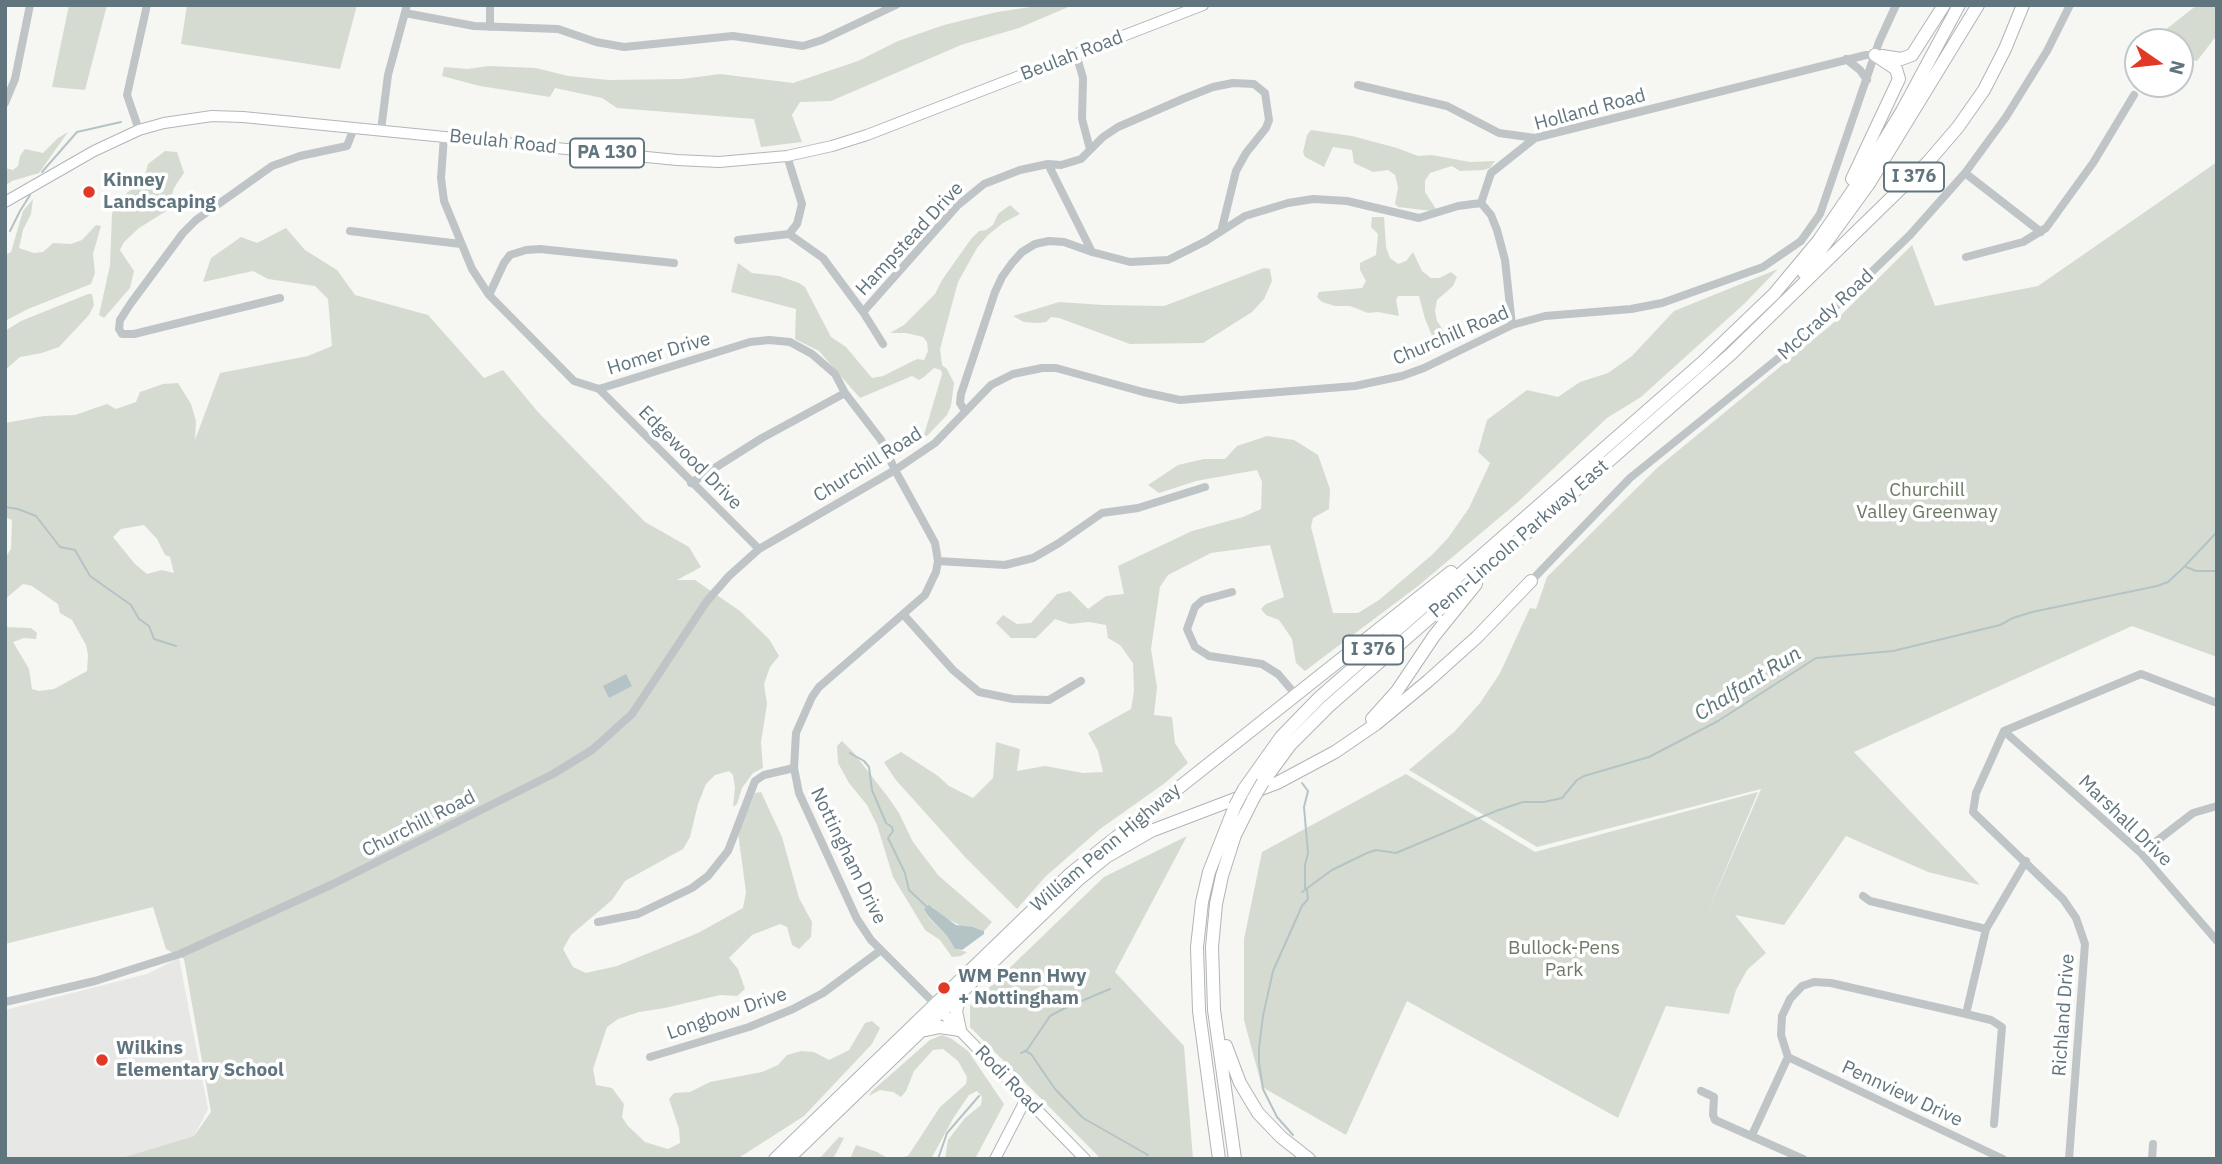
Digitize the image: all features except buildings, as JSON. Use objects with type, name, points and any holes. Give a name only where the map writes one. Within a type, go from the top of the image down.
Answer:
[{"type":"highway","points":[[1875,55],[1897,60],[1909,57],[1944,5]]},
{"type":"highway","name":"Penn-Lincoln Parkway East","points":[[1235,1159],[1214,1010],[1212,947],[1217,897],[1235,835],[1248,794],[1271,750],[1305,711],[1723,345],[1789,276],[1833,219],[1902,111],[1959,5]]},
{"type":"highway","points":[[1902,111],[1972,5]]},
{"type":"highway","points":[[1766,319],[1854,206],[1978,5]]},
{"type":"highway","name":"Penn-Lincoln Parkway East","points":[[1219,1159],[1199,1011],[1196,961],[1205,887],[1217,849],[1236,806],[1263,782],[1290,745],[1314,720],[1712,370],[1918,173],[1948,139],[1991,77],[2012,35],[2023,5]]},
{"type":"highway","points":[[1833,219],[1899,79],[1896,69],[1875,55]]},
{"type":"highway","name":"William Penn Highway","points":[[775,1159],[938,1008],[1070,874],[1446,576],[1517,525]]},
{"type":"highway","points":[[1335,752],[1391,699],[1442,625],[1474,588],[1482,571]]},
{"type":"highway","points":[[1335,752],[1376,724],[1428,681],[1461,652],[1531,581]]},
{"type":"highway","name":"William Penn Highway","points":[[788,1159],[921,1033],[938,1008],[961,994],[1079,880],[1122,847],[1151,831],[1293,776],[1335,752]]},
{"type":"highway","points":[[921,1033],[940,1027],[960,1030],[956,1012],[961,994]]},
{"type":"highway","points":[[1214,1010],[1229,1059],[1244,1093],[1273,1130],[1309,1159]]},
{"type":"main road","name":"Beulah Road","points":[[5,202],[94,151],[139,130],[164,123],[212,116],[699,161],[741,161],[787,156],[867,135],[1200,6]]},
{"type":"main road","name":"Rodi Road","points":[[938,1008],[1083,1158]]},
{"type":"main road","points":[[995,1159],[1026,1099]]},
{"type":"street","points":[[5,103],[15,79],[30,5]]},
{"type":"street","points":[[139,130],[127,95],[146,5]]},
{"type":"street","points":[[490,5],[490,27]]},
{"type":"street","points":[[381,130],[388,75],[406,9],[452,23],[558,29],[596,42],[624,47],[733,36],[803,46],[822,40],[896,5]]},
{"type":"street","name":"Churchill Road","points":[[5,1002],[95,981],[180,954],[333,884],[553,774],[592,750],[632,714],[707,601],[729,576],[759,550],[895,470],[935,443],[991,385],[1013,374],[1042,368],[1056,369],[1180,400],[1355,386],[1416,371],[1512,325],[1545,316],[1631,309],[1662,303],[1751,272],[1787,252],[1807,234],[1824,208],[1875,55],[1896,5]]},
{"type":"street","name":"McCrady Road","points":[[1531,581],[1630,478],[1786,354],[1910,235],[1965,173],[2026,86],[2070,5]]},
{"type":"street","points":[[1076,54],[1083,78],[1082,119],[1090,149]]},
{"type":"street","name":"Holland Road","points":[[1481,203],[1491,173],[1535,138],[1866,54],[1875,55]]},
{"type":"street","points":[[1846,60],[1857,66],[1867,80]]},
{"type":"street","name":"Hampstead Drive","points":[[863,312],[957,206],[984,184],[1020,170],[1081,159],[1103,137],[1118,127],[1185,98],[1223,85],[1254,84],[1265,93],[1269,120],[1236,171],[1222,229]]},
{"type":"street","points":[[1358,85],[1447,106],[1499,133],[1535,138]]},
{"type":"street","points":[[1966,257],[2023,242],[2041,232],[2078,185],[2132,98]]},
{"type":"street","points":[[280,298],[134,334],[122,334],[118,329],[120,320],[138,293],[196,220],[272,166],[300,156],[347,146],[354,128]]},
{"type":"street","name":"Homer Drive","points":[[444,136],[441,186],[444,201],[472,269],[489,295],[574,381],[599,388],[750,342],[790,342],[812,354],[835,374],[845,393],[881,440],[895,470]]},
{"type":"street","points":[[738,240],[789,234],[797,223],[802,204],[787,156]]},
{"type":"street","points":[[1048,164],[1092,252]]},
{"type":"street","points":[[1965,173],[2041,232]]},
{"type":"street","points":[[965,411],[960,403],[961,394],[995,292],[1013,263],[1035,244],[1064,242],[1130,262],[1168,260],[1254,213],[1313,198],[1347,201],[1419,218],[1458,206],[1481,203],[1491,215],[1505,260],[1512,325]]},
{"type":"street","points":[[351,231],[461,244]]},
{"type":"street","name":"Hampstead Drive","points":[[789,234],[823,258],[883,344]]},
{"type":"street","points":[[489,295],[504,262],[510,255],[526,250],[540,249],[674,263]]},
{"type":"street","name":"Edgewood Drive","points":[[599,388],[759,550]]},
{"type":"street","points":[[691,483],[762,438],[845,393]]},
{"type":"street","points":[[895,470],[936,543],[938,561],[1005,565],[1033,558],[1102,513],[1138,508],[1205,487]]},
{"type":"street","name":"Nottingham Drive","points":[[938,561],[930,589],[819,687],[812,697],[796,733],[794,768],[799,793],[864,930],[938,1008]]},
{"type":"street","points":[[1232,592],[1209,597],[1195,607],[1187,629],[1195,647],[1209,656],[1245,660],[1269,667],[1296,695]]},
{"type":"street","points":[[903,614],[953,670],[979,692],[1013,699],[1049,699],[1081,681]]},
{"type":"street","points":[[2004,731],[2141,674],[2217,703]]},
{"type":"street","name":"Richland Drive","points":[[2004,731],[1976,793],[1973,812],[2063,898],[2077,918],[2085,944],[2069,1159]]},
{"type":"street","name":"Marshall Drive","points":[[2004,731],[2141,853],[2217,941]]},
{"type":"street","points":[[598,922],[638,914],[692,888],[708,876],[728,850],[755,782],[764,775],[794,768]]},
{"type":"street","points":[[2141,853],[2193,813],[2217,806]]},
{"type":"street","points":[[1966,1014],[1986,929],[2026,861]]},
{"type":"street","points":[[1863,896],[1870,901],[1986,929]]},
{"type":"street","name":"Longbow Drive","points":[[650,1057],[749,1027],[793,1009],[823,993],[881,950]]},
{"type":"street","points":[[1752,1135],[1788,1057],[1782,1035],[1782,1016],[1796,992],[1802,986],[1814,982],[1831,983],[1966,1014],[1991,1020],[2002,1027],[1994,1124]]},
{"type":"street","name":"Pennview Drive","points":[[1788,1057],[2003,1159]]},
{"type":"street","points":[[1701,1091],[1714,1097],[1715,1120],[1802,1159]]},
{"type":"street","points":[[2152,1159],[2153,1144]]},
{"type":"shaded area","points":[[626,674],[632,686],[609,698],[603,686]]},
{"type":"shaded area","points":[[929,905],[956,925],[973,927],[984,931],[984,934],[962,950],[955,949],[928,916],[924,909]]},
{"type":"shaded area","name":"Wilkins Elementary School","points":[[179,958],[208,1109],[194,1136],[118,1159],[5,1159],[5,1010],[147,974]]},
{"type":"green space","points":[[69,5],[107,5],[85,90],[52,87]]},
{"type":"green space","points":[[187,5],[357,5],[340,69],[181,44]]},
{"type":"green space","points":[[1044,5],[1073,5],[1019,28],[961,45],[831,101],[800,102],[792,115],[802,142],[761,147],[754,119],[617,108],[602,98],[555,88],[550,97],[480,86],[442,76],[444,67],[467,69],[489,66],[536,68],[568,76],[609,80],[682,79],[720,74],[793,83],[858,61],[898,41],[944,25],[997,12]]},
{"type":"green space","points":[[2197,5],[2217,5],[2217,35],[2197,61],[2194,60],[2194,28],[2168,28]]},
{"type":"green space","points":[[1311,130],[1352,136],[1418,156],[1432,155],[1470,162],[1495,161],[1490,168],[1484,170],[1460,171],[1452,166],[1430,173],[1425,181],[1425,192],[1436,209],[1432,211],[1398,207],[1395,204],[1398,187],[1395,175],[1388,170],[1373,172],[1354,163],[1352,150],[1333,147],[1324,167],[1305,157],[1303,152]]},
{"type":"green space","points":[[68,132],[39,173],[12,181],[5,186],[5,168],[13,170],[18,166],[25,149],[43,153]]},
{"type":"green space","points":[[165,151],[177,152],[184,173],[174,188],[168,210],[139,228],[124,242],[120,250],[134,271],[130,288],[104,318],[99,315],[110,265],[112,214],[116,202],[144,179],[148,164]]},
{"type":"green space","name":"Churchill Valley Greenway","points":[[2217,162],[2217,657],[2132,626],[1854,752],[1980,885],[1928,872],[1846,836],[1784,925],[1735,915],[1766,953],[1747,970],[1736,990],[1729,1014],[1666,1006],[1618,1118],[1407,1001],[1346,1135],[1262,1087],[1244,1020],[1244,939],[1262,852],[1406,774],[1535,852],[1758,792],[1706,916],[1761,789],[1537,847],[1409,770],[1455,731],[1480,703],[1500,673],[1530,608],[1536,609],[1547,577],[1657,468],[1831,325],[1912,245],[1935,306],[2038,286]]},
{"type":"green space","points":[[33,199],[31,214],[23,230],[19,248],[34,253],[43,252],[53,243],[71,244],[82,240],[96,225],[101,226],[93,254],[95,273],[91,284],[5,321],[5,255],[11,252],[23,211]]},
{"type":"green space","points":[[1010,205],[1020,214],[988,235],[977,248],[958,282],[940,349],[942,365],[954,383],[951,406],[947,415],[927,436],[924,435],[941,370],[934,368],[919,380],[912,376],[860,398],[819,351],[795,339],[796,309],[731,292],[738,263],[752,273],[779,276],[799,283],[805,287],[831,337],[846,347],[872,378],[883,376],[917,359],[924,360],[928,351],[923,337],[890,333],[904,325],[935,294],[971,239],[979,231],[993,225],[998,214]]},
{"type":"green space","points":[[1372,217],[1384,217],[1386,247],[1390,258],[1398,264],[1406,261],[1413,252],[1422,271],[1431,278],[1440,278],[1451,272],[1457,277],[1453,286],[1437,300],[1437,321],[1448,344],[1443,348],[1438,350],[1419,296],[1398,296],[1396,300],[1399,316],[1368,313],[1350,306],[1335,306],[1322,302],[1317,297],[1319,292],[1362,288],[1366,281],[1360,270],[1360,263],[1376,255],[1378,234],[1371,227]]},
{"type":"green space","points":[[286,228],[305,250],[337,270],[355,295],[428,315],[484,378],[503,370],[538,412],[645,522],[689,547],[701,567],[677,580],[695,580],[740,611],[769,639],[779,656],[770,667],[764,684],[767,704],[761,742],[763,768],[753,773],[742,788],[737,804],[733,807],[733,775],[729,771],[715,775],[706,784],[690,837],[683,849],[625,881],[612,900],[571,935],[563,949],[573,967],[586,973],[617,966],[698,933],[743,908],[746,892],[738,833],[755,793],[761,792],[782,837],[799,898],[812,922],[811,937],[799,949],[792,945],[787,927],[780,924],[752,935],[729,958],[738,969],[745,989],[737,996],[720,995],[618,1019],[607,1027],[593,1069],[596,1085],[612,1088],[624,1104],[622,1117],[628,1126],[645,1142],[668,1149],[680,1143],[679,1129],[669,1099],[674,1093],[690,1092],[710,1082],[762,1072],[778,1065],[787,1055],[801,1051],[814,1052],[829,1060],[849,1050],[865,1023],[872,1021],[880,1028],[872,1044],[804,1116],[737,1159],[118,1159],[194,1136],[211,1112],[184,959],[166,949],[153,907],[5,944],[5,627],[31,628],[37,633],[36,639],[24,638],[13,642],[29,669],[32,689],[54,689],[87,671],[88,655],[86,645],[72,620],[60,613],[58,604],[32,586],[23,584],[5,599],[5,558],[11,549],[12,520],[5,517],[5,423],[44,416],[75,415],[107,404],[116,409],[136,402],[140,392],[163,384],[178,383],[191,404],[196,421],[195,440],[220,373],[308,356],[332,346],[328,299],[315,286],[268,279],[253,271],[203,282],[211,258],[241,237],[257,243]],"holes":[[[144,525],[157,539],[165,555],[170,557],[174,573],[162,570],[147,574],[113,537],[121,529]]]},
{"type":"green space","points":[[1264,268],[1270,269],[1272,281],[1264,299],[1252,312],[1203,343],[1130,344],[1059,318],[1051,317],[1046,322],[1038,323],[1024,322],[1013,316],[1059,302],[1164,306]]},
{"type":"green space","points":[[1778,269],[1744,304],[1641,397],[1607,418],[1518,502],[1418,586],[1305,671],[1296,663],[1292,639],[1279,620],[1266,615],[1261,609],[1266,604],[1284,597],[1270,545],[1211,553],[1168,575],[1160,587],[1151,649],[1157,687],[1154,715],[1172,717],[1175,743],[1188,763],[1165,783],[1100,829],[1045,877],[1017,909],[965,857],[895,779],[884,762],[901,752],[949,786],[973,798],[993,778],[996,742],[1020,749],[1017,771],[1045,766],[1083,773],[1103,772],[1098,751],[1088,733],[1131,709],[1134,691],[1133,663],[1120,645],[1108,638],[1106,625],[1089,622],[1070,624],[1055,619],[1036,638],[1011,638],[996,623],[1003,615],[1017,624],[1031,623],[1057,594],[1070,591],[1088,609],[1106,596],[1124,594],[1118,566],[1192,531],[1243,517],[1261,509],[1262,482],[1257,470],[1196,481],[1159,493],[1148,485],[1178,465],[1204,459],[1225,459],[1237,446],[1267,436],[1294,440],[1318,455],[1330,489],[1329,509],[1313,518],[1311,527],[1333,613],[1358,613],[1379,600],[1433,554],[1469,508],[1490,463],[1478,452],[1487,420],[1527,390],[1558,397],[1580,382],[1608,373],[1632,356],[1674,311]]},
{"type":"green space","points":[[92,294],[94,305],[89,315],[59,347],[20,357],[5,370],[5,331],[21,321]]},
{"type":"green space","points":[[842,741],[888,797],[913,842],[938,875],[992,922],[984,931],[963,927],[938,914],[933,907],[924,909],[955,949],[967,952],[961,956],[952,957],[940,940],[925,930],[893,877],[877,825],[867,805],[849,783],[838,763],[837,746]]},
{"type":"green space","points":[[1187,836],[1115,972],[1184,1046],[1193,1159],[1101,1159],[970,1027],[970,1006],[1104,877]]},
{"type":"green space","points":[[942,1035],[968,1051],[1004,1104],[975,1159],[945,1159],[948,1140],[965,1118],[981,1105],[982,1097],[977,1091],[969,1095],[954,1117],[931,1159],[895,1159],[908,1156],[940,1107],[966,1084],[967,1077],[958,1061],[943,1049],[933,1050],[914,1071],[901,1097],[893,1092],[880,1090],[869,1096],[930,1040]]},
{"type":"green space","points":[[839,1137],[844,1138],[833,1159],[819,1159]]},
{"type":"green space","points":[[856,1145],[877,1152],[889,1159],[850,1159]]},
{"type":"waterway","points":[[42,172],[77,132],[121,122]]},
{"type":"waterway","points":[[10,231],[30,195]]},
{"type":"waterway","points":[[5,507],[36,516],[60,547],[75,550],[90,576],[131,605],[139,619],[149,626],[154,639],[176,646]]},
{"type":"waterway","name":"Chalfant Run","points":[[1302,892],[1332,870],[1367,853],[1376,850],[1396,853],[1523,802],[1544,802],[1562,798],[1577,780],[1584,776],[1649,757],[1718,721],[1816,658],[1893,651],[2000,625],[2032,612],[2157,586],[2168,582],[2217,532]]},
{"type":"waterway","points":[[2186,567],[2196,571],[2217,571]]},
{"type":"waterway","points":[[850,753],[869,767],[872,790],[886,823],[892,827],[893,831],[888,838],[905,873],[909,890],[927,907]]},
{"type":"waterway","points":[[1302,783],[1308,791],[1304,807],[1308,853],[1305,890]]},
{"type":"waterway","points":[[1293,1135],[1277,1117],[1263,1089],[1259,1048],[1273,971],[1302,906],[1308,899],[1307,890]]},
{"type":"waterway","name":"Chalfant Run","points":[[1021,1053],[1027,1050],[1050,1016],[1110,989]]},
{"type":"waterway","points":[[1025,1051],[1031,1054],[1055,1089],[1083,1118],[1148,1155]]},
{"type":"waterway","name":"Chalfant Run","points":[[938,1159],[947,1133],[979,1096]]},
{"type":"place","name":"Kinney Landscaping","points":[[89,192]]},
{"type":"place","name":"WM Penn Hwy + Nottingham","points":[[944,988]]},
{"type":"place","name":"Wilkins Elementary School","points":[[102,1060]]},
{"type":"park label","name":"Bullock-Pens Park","points":[[1564,960]]}]
